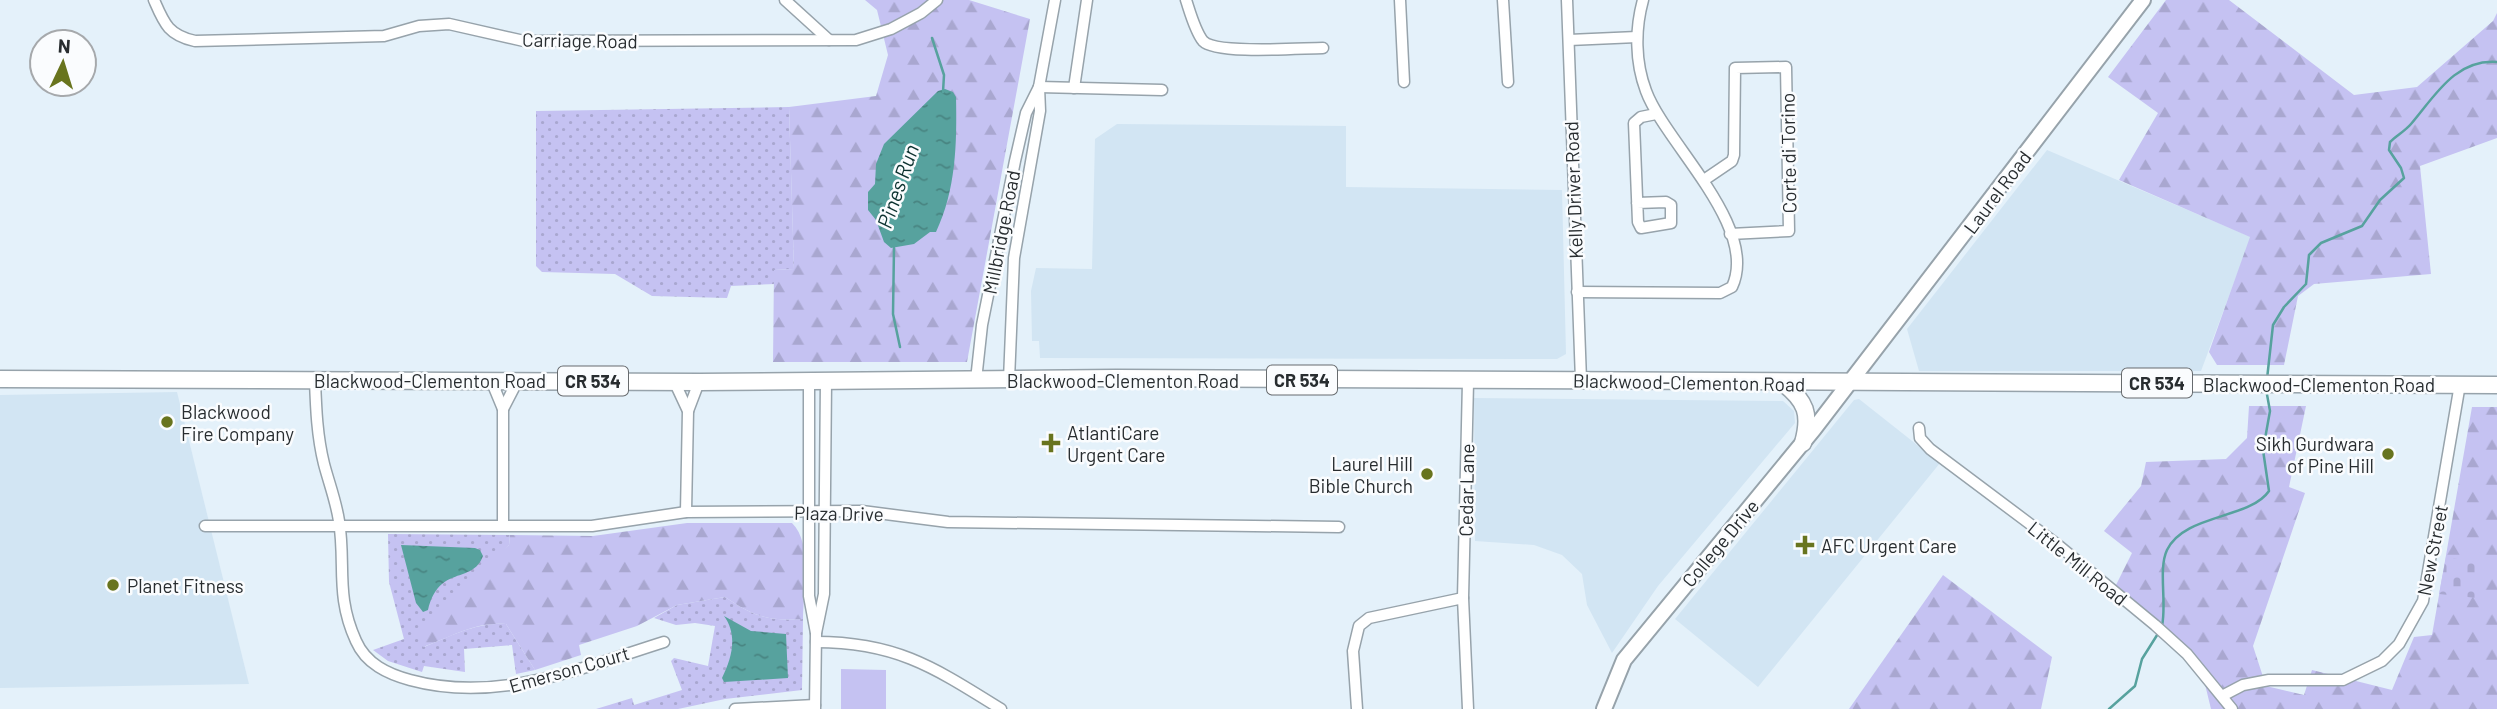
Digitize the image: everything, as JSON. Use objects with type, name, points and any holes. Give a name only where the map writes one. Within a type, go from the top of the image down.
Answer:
[{"type":"main road","name":"Laurel Road","points":[[1850,384],[2143,0]]},
{"type":"main road","name":"Blackwood-Clementon Road","points":[[0,379],[699,382],[1581,380],[1850,384],[2497,385]]},
{"type":"main road","points":[[1783,383],[1807,407],[1808,421],[1803,443]]},
{"type":"main road","name":"College Drive","points":[[1604,709],[1624,660],[1850,384]]},
{"type":"street","name":"Carriage Road","points":[[154,0],[167,30],[178,37],[195,41],[384,36],[419,26],[449,24],[524,41],[856,40],[891,29],[921,13],[937,0]]},
{"type":"street","points":[[785,0],[830,40]]},
{"type":"street","name":"Millbridge Road","points":[[1009,380],[1014,258],[1040,111],[1039,87],[1055,0]]},
{"type":"street","points":[[1074,88],[1087,0]]},
{"type":"street","points":[[1186,0],[1202,40],[1209,45],[1233,48],[1324,48]]},
{"type":"street","points":[[1400,0],[1404,82]]},
{"type":"street","points":[[1503,0],[1508,82]]},
{"type":"street","name":"Kelly Driver Road","points":[[1567,0],[1581,380]]},
{"type":"street","points":[[1577,292],[1720,293],[1730,290],[1737,274],[1730,234],[1704,180],[1656,114],[1644,88],[1637,37],[1643,0]]},
{"type":"street","points":[[1569,40],[1637,37]]},
{"type":"street","name":"Corte di Torino","points":[[1704,180],[1734,155],[1735,68],[1786,67],[1789,231],[1730,234]]},
{"type":"street","points":[[1039,87],[1163,90]]},
{"type":"street","name":"Millbridge Road","points":[[976,380],[982,325],[1015,162],[1026,113],[1039,87]]},
{"type":"street","points":[[1637,203],[1634,123],[1641,117],[1656,114]]},
{"type":"street","name":"Emerson Court","points":[[315,380],[320,442],[340,524],[340,586],[354,635],[369,660],[392,674],[450,688],[506,688],[664,642]]},
{"type":"street","points":[[491,380],[503,409],[503,526]]},
{"type":"street","points":[[503,409],[518,380]]},
{"type":"street","points":[[674,381],[688,411]]},
{"type":"street","points":[[809,381],[809,596],[816,638]]},
{"type":"street","points":[[735,709],[815,707],[816,638],[823,602],[826,381]]},
{"type":"street","points":[[686,512],[688,411],[699,382]]},
{"type":"street","name":"Cedar Lane","points":[[1468,382],[1463,598],[1468,709]]},
{"type":"street","name":"New Street","points":[[2222,696],[2243,685],[2269,680],[2343,680],[2382,661],[2399,644],[2424,601],[2460,384]]},
{"type":"street","name":"Little Mill Road","points":[[1919,428],[1920,438],[1930,449],[2058,545],[2167,636],[2187,654],[2232,709]]},
{"type":"street","name":"Plaza Drive","points":[[205,526],[592,526],[686,512],[873,512],[971,523],[1339,527]]},
{"type":"street","points":[[1357,709],[1353,651],[1359,626],[1369,618],[1463,598]]},
{"type":"street","points":[[816,638],[862,644],[905,654],[1001,709]]},
{"type":"shaded area","points":[[1117,124],[1346,126],[1346,187],[1562,190],[1566,354],[1557,359],[1040,358],[1039,341],[1032,341],[1031,291],[1036,268],[1092,269],[1095,139]]},
{"type":"shaded area","points":[[2047,150],[2251,237],[2201,371],[1919,371],[1907,329]]},
{"type":"shaded area","points":[[177,392],[249,684],[0,688],[0,395]]},
{"type":"shaded area","points":[[1474,398],[1783,401],[1794,411],[1795,423],[1658,586],[1612,653],[1587,605],[1582,574],[1562,555],[1534,545],[1475,541]]},
{"type":"shaded area","points":[[1859,399],[1940,463],[1758,687],[1675,619],[1854,400]]},
{"type":"green space","points":[[865,0],[969,0],[1030,19],[967,362],[773,362],[774,270],[794,269],[789,107],[876,96],[888,55],[877,10]]},
{"type":"green space","points":[[2166,0],[2229,0],[2354,95],[2417,87],[2493,21],[2497,13],[2497,138],[2420,166],[2431,274],[2314,284],[2298,296],[2284,365],[2217,365],[2209,352],[2250,237],[2119,180],[2158,113],[2108,77]]},
{"type":"green space","points":[[789,107],[794,269],[774,270],[775,284],[731,286],[727,298],[652,296],[615,274],[542,272],[536,266],[536,111]]},
{"type":"green space","points":[[2249,406],[2306,406],[2289,487],[2305,493],[2253,646],[2266,686],[2304,695],[2312,670],[2392,690],[2414,637],[2432,635],[2472,407],[2497,407],[2497,709],[2211,709],[2202,672],[2112,593],[2132,553],[2104,531],[2141,486],[2146,462],[2226,459],[2247,438]]},
{"type":"green space","points":[[687,523],[792,523],[799,532],[805,555],[803,619],[762,616],[725,597],[677,605],[637,626],[579,645],[581,655],[535,670],[506,624],[474,627],[423,647],[419,634],[509,545],[510,535],[593,536]]},
{"type":"green space","points":[[388,534],[510,535],[509,545],[424,647],[474,627],[506,624],[535,670],[516,674],[512,645],[464,649],[465,672],[424,666],[422,672],[388,661],[373,650],[404,639],[389,582]]},
{"type":"green space","points":[[2446,557],[2481,563],[2477,598],[2439,594]]},
{"type":"green space","points":[[1943,575],[2052,657],[2041,709],[1849,709]]},
{"type":"green space","points":[[725,597],[762,616],[803,619],[802,690],[725,699],[678,709],[596,709],[632,698],[634,705],[682,690],[671,661],[674,658],[708,666],[715,626],[695,623],[676,625],[654,618],[677,605]]},
{"type":"green space","points":[[841,669],[886,670],[886,709],[841,709]]},
{"type":"water","points":[[945,89],[953,92],[956,97],[956,132],[954,166],[943,216],[936,232],[930,232],[914,244],[891,248],[884,242],[876,220],[868,210],[868,192],[875,184],[876,164],[884,144],[938,91]]},
{"type":"water","points":[[401,545],[475,548],[480,550],[483,556],[471,570],[447,580],[440,586],[428,610],[423,612],[416,603]]},
{"type":"water","points":[[724,616],[751,631],[786,634],[788,678],[724,682],[722,678],[731,655],[732,639]]},
{"type":"waterway","name":"Pines Run","points":[[932,38],[944,75],[943,92]]},
{"type":"waterway","points":[[2267,379],[2273,325],[2284,307],[2306,284],[2309,255],[2321,243],[2362,226],[2380,200],[2404,178],[2389,150],[2390,142],[2409,127],[2447,81],[2469,66],[2497,62]]},
{"type":"waterway","name":"Pines Run","points":[[894,248],[893,314],[900,347]]},
{"type":"waterway","points":[[2162,626],[2164,558],[2175,538],[2202,523],[2247,507],[2269,491],[2263,450],[2270,411],[2266,389]]},
{"type":"waterway","points":[[2109,709],[2135,686],[2142,659],[2159,632]]},
{"type":"place","name":"Blackwood Fire Company","points":[[167,422]]},
{"type":"place","name":"AtlantiCare Urgent Care","points":[[1051,443]]},
{"type":"place","name":"Sikh Gurdwara of Pine Hill","points":[[2388,454]]},
{"type":"place","name":"Laurel Hill Bible Church","points":[[1427,474]]},
{"type":"place","name":"AFC Urgent Care","points":[[1805,545]]},
{"type":"place","name":"Planet Fitness","points":[[113,585]]}]
